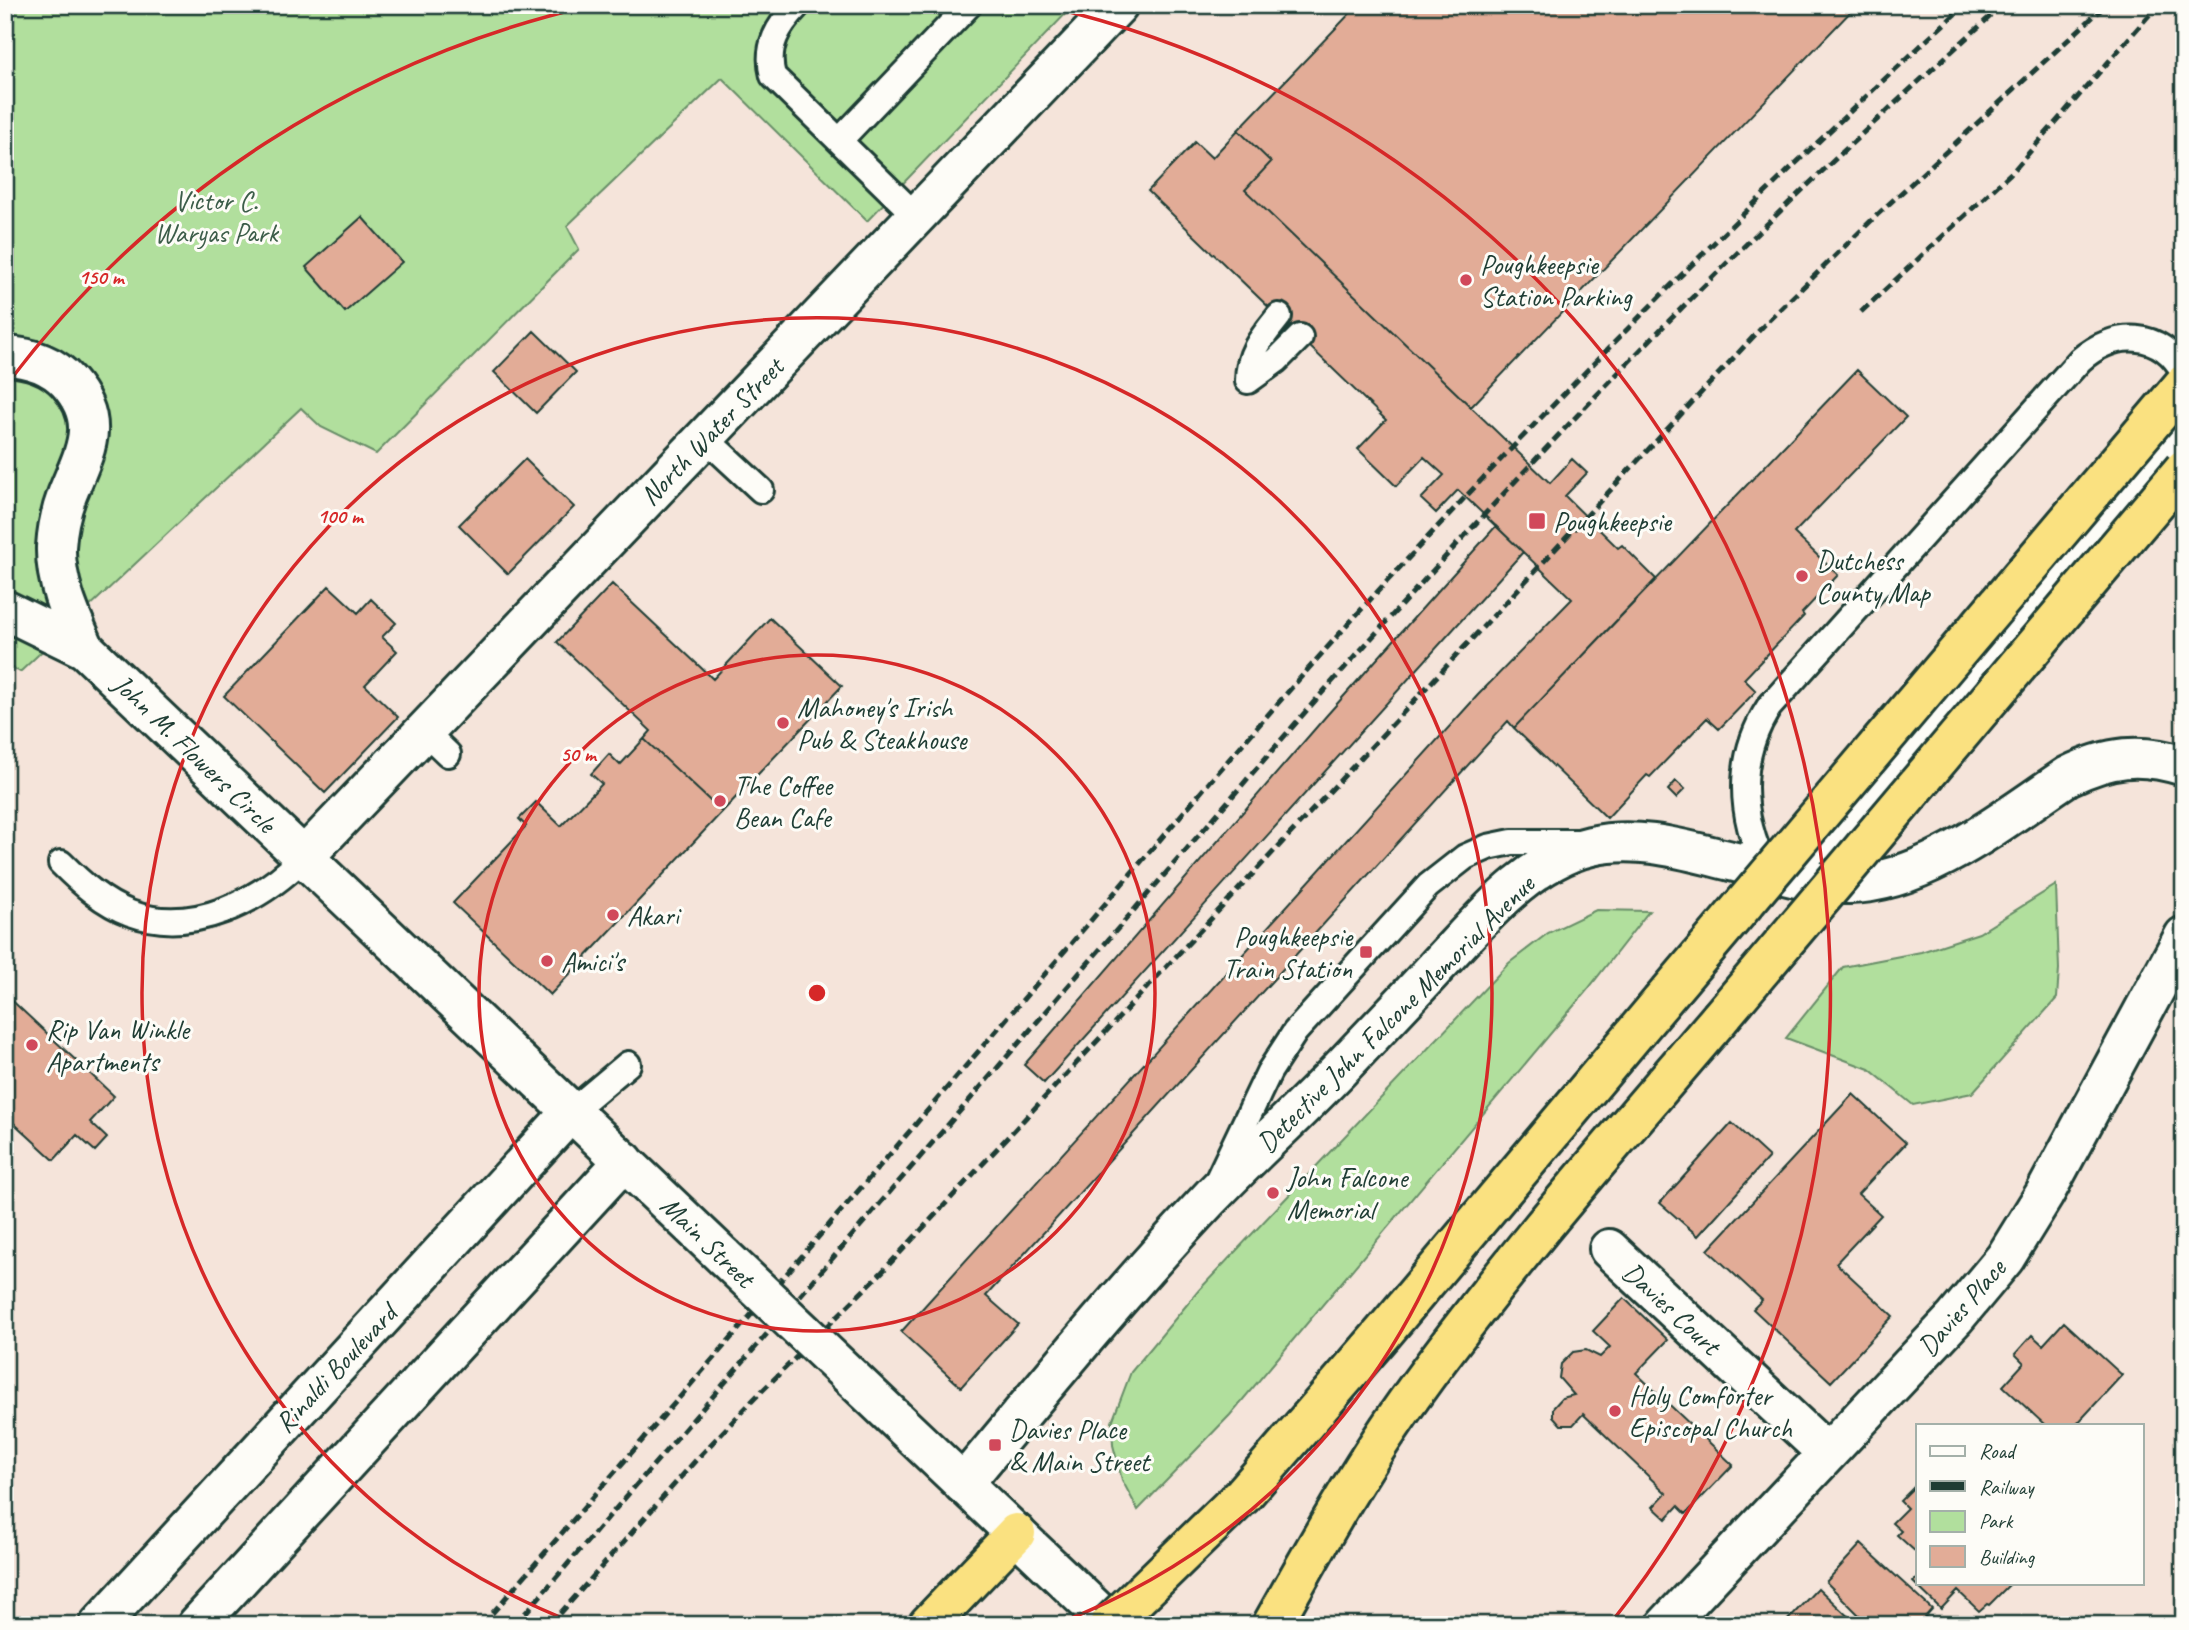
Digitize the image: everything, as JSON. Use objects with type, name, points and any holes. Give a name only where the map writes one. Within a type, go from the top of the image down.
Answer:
[{"type":"highway","points":[[1110,1625],[1243,1495],[2184,384]]},
{"type":"highway","points":[[1272,1625],[1371,1455],[1464,1326],[1568,1198],[2184,469]]},
{"type":"highway","points":[[928,1625],[1016,1533]]},
{"type":"street","name":"North Water Street","points":[[304,858],[436,743],[705,438],[1118,5]]},
{"type":"street","name":"John M. Flowers Circle","points":[[5,356],[25,358],[54,370],[74,389],[86,414],[87,443],[78,473],[67,496],[56,547],[60,582],[85,649]]},
{"type":"street","name":"John M. Flowers Circle","points":[[5,610],[85,649],[304,858]]},
{"type":"street","name":"Detective John Falcone Memorial Avenue","points":[[963,1484],[1208,1200],[1305,1105],[1484,917],[1534,873],[1563,856],[1590,846],[1616,842],[1658,844],[1819,882],[1873,882],[1921,868],[2088,766],[2128,757],[2149,758],[2184,766]]},
{"type":"street","name":"Main Street","points":[[304,858],[1110,1625]]},
{"type":"street","name":"Davies Place","points":[[1666,1625],[1955,1318],[2005,1258],[2043,1195],[2184,936]]},
{"type":"street","name":"Rinaldi Boulevard","points":[[99,1625],[572,1111]]},
{"type":"street","points":[[197,1625],[624,1161]]},
{"type":"street","name":"Davies Court","points":[[1609,1249],[1827,1453]]},
{"type":"lane","points":[[798,5],[776,32],[770,64],[774,76],[916,216]]},
{"type":"lane","points":[[840,140],[969,5]]},
{"type":"lane","points":[[1279,316],[1251,355],[1248,381],[1277,360],[1300,337]]},
{"type":"lane","points":[[2184,373],[2165,350],[2149,341],[2129,338],[2110,341],[2094,348],[2062,380],[1769,707],[1754,736],[1746,760],[1744,794],[1748,824],[1758,855],[1770,870],[1810,856],[1848,825],[2184,424]]},
{"type":"lane","points":[[705,438],[761,490]]},
{"type":"lane","points":[[1208,1200],[1281,1051],[1366,953],[1446,870],[1476,852],[1512,842],[1616,842]]},
{"type":"lane","points":[[61,863],[90,889],[131,913],[155,919],[182,920],[207,916],[250,899],[289,873],[304,858]]},
{"type":"lane","points":[[572,1111],[628,1064]]},
{"type":"green space","name":"Victor C. Waryas Park","points":[[5,5],[1074,5],[867,221],[722,78],[567,226],[579,249],[376,454],[321,427],[301,408],[20,672],[5,663]]},
{"type":"green space","points":[[2056,885],[2059,969],[2057,998],[1972,1093],[1913,1105],[1869,1069],[1786,1038],[1843,967],[1921,952],[1979,933]]},
{"type":"green space","points":[[1596,910],[1649,911],[1588,989],[1230,1415],[1138,1510],[1122,1480],[1113,1445],[1112,1422],[1131,1372],[1199,1290],[1509,963],[1548,933]]},
{"type":"building","name":"Poughkeepsie Station Parking","points":[[1358,5],[1857,5],[1471,407],[1245,190],[1271,162],[1238,130]]},
{"type":"building","points":[[1238,130],[1271,162],[1245,190],[1550,483],[1572,459],[1587,473],[1565,496],[1618,548],[1622,545],[1656,579],[1514,728],[1508,721],[986,1296],[1018,1324],[961,1387],[901,1332],[1478,695],[1572,599],[1458,490],[1436,513],[1421,499],[1444,475],[1424,457],[1396,486],[1358,449],[1386,420],[1148,191],[1195,142],[1212,158]]},
{"type":"building","points":[[362,217],[402,262],[345,312],[306,267]]},
{"type":"building","points":[[534,331],[576,372],[536,413],[494,372]]},
{"type":"building","name":"Poughkeepsie","points":[[1857,370],[1906,417],[1794,533],[1838,575],[1802,613],[1804,616],[1744,679],[1756,691],[1719,729],[1707,718],[1650,777],[1647,775],[1607,818],[1514,728]]},
{"type":"building","points":[[525,459],[574,507],[508,574],[459,525]]},
{"type":"building","points":[[1496,526],[1523,552],[1044,1083],[1024,1065],[1327,715]]},
{"type":"building","points":[[612,584],[713,679],[770,618],[842,686],[722,812],[644,739],[651,731],[557,642]]},
{"type":"building","points":[[329,586],[358,613],[371,599],[396,623],[382,637],[397,651],[365,685],[398,717],[325,793],[224,696]]},
{"type":"building","points":[[644,739],[722,812],[550,995],[453,903],[526,826],[519,819],[536,802],[561,826],[602,784],[591,774],[609,754],[620,765]]},
{"type":"building","points":[[1676,781],[1685,789],[1676,798],[1668,790]]},
{"type":"building","name":"Rip Van Winkle Apartments","points":[[5,994],[114,1096],[90,1122],[107,1138],[95,1151],[77,1135],[54,1160],[5,1115]]},
{"type":"building","points":[[1853,1094],[1906,1143],[1858,1194],[1881,1215],[1836,1263],[1893,1316],[1831,1382],[1753,1309],[1762,1300],[1708,1250]]},
{"type":"building","points":[[1732,1123],[1769,1157],[1698,1236],[1660,1203]]},
{"type":"building","name":"Holy Comforter Episcopal Church","points":[[1624,1298],[1668,1340],[1636,1373],[1733,1465],[1686,1514],[1678,1506],[1666,1519],[1653,1507],[1666,1493],[1583,1414],[1573,1425],[1561,1425],[1553,1416],[1553,1408],[1562,1398],[1574,1395],[1559,1378],[1561,1364],[1573,1352],[1586,1350],[1600,1357],[1610,1347],[1593,1331]]},
{"type":"building","points":[[2064,1322],[2122,1375],[2077,1424],[2044,1424],[2003,1386],[2024,1363],[2015,1354],[2032,1335],[2043,1345]]},
{"type":"building","points":[[1916,1485],[1916,1552],[1897,1535],[1901,1531],[1892,1523],[1907,1508],[1900,1501]]},
{"type":"building","points":[[1861,1544],[1932,1609],[1918,1625],[1869,1625],[1826,1582]]},
{"type":"building","points":[[1916,1579],[1916,1584],[2010,1584],[1979,1611],[1958,1591],[1941,1609],[1913,1582]]},
{"type":"building","points":[[1818,1588],[1857,1625],[1786,1625]]},
{"type":"railway","points":[[482,1625],[1234,754],[1379,590],[1593,364],[1739,218],[1965,5]]},
{"type":"railway","points":[[515,1625],[1314,702],[1441,562],[1569,424],[1741,249],[1827,166],[2003,5]]},
{"type":"railway","points":[[550,1625],[696,1460],[882,1272],[1767,322],[1877,215],[2106,5]]},
{"type":"railway","points":[[1861,312],[2014,170],[2158,5]]},
{"type":"place","name":"Poughkeepsie Station Parking","points":[[1466,280]]},
{"type":"place","name":"Poughkeepsie","points":[[1537,521]]},
{"type":"place","name":"Dutchess County Map","points":[[1802,576]]},
{"type":"place","name":"Mahoney's Irish Pub & Steakhouse","points":[[783,723]]},
{"type":"place","name":"The Coffee Bean Cafe","points":[[720,801]]},
{"type":"place","name":"Akari","points":[[613,915]]},
{"type":"place","name":"Poughkeepsie Train Station","points":[[1366,952]]},
{"type":"place","name":"Amici's","points":[[547,961]]},
{"type":"place","name":"Rip Van Winkle Apartments","points":[[32,1045]]},
{"type":"place","name":"John Falcone Memorial","points":[[1273,1193]]},
{"type":"place","name":"Holy Comforter Episcopal Church","points":[[1615,1411]]},
{"type":"place","name":"Davies Place & Main Street","points":[[995,1445]]}]
